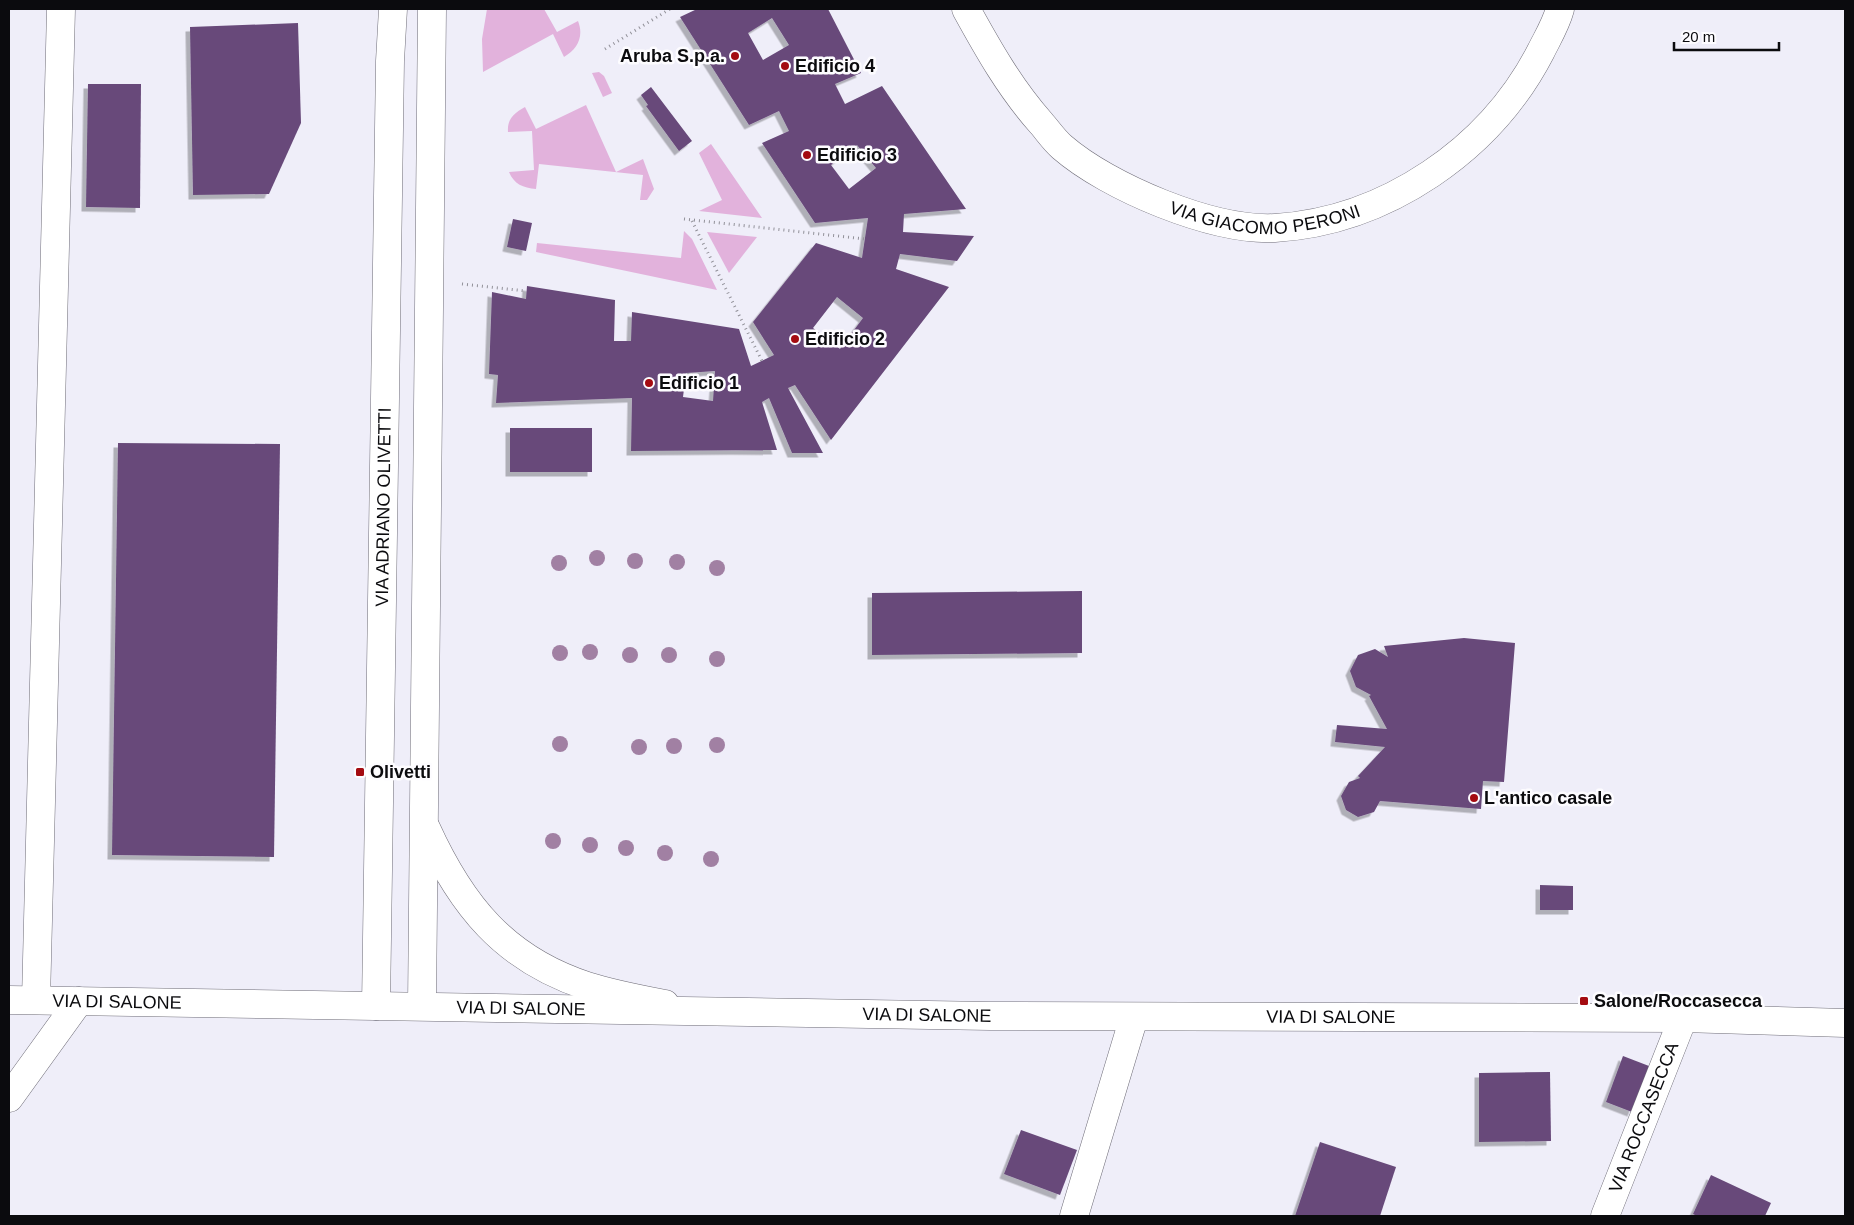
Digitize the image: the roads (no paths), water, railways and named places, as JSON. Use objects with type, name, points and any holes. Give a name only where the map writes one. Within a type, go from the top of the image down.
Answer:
[{"type":"street","points":[[36,1000],[61,9]]},
{"type":"street","name":"VIA ADRIANO OLIVETTI","points":[[376,1006],[390,61],[394,9]]},
{"type":"street","points":[[422,1006],[432,9]]},
{"type":"street","name":"VIA GIACOMO PERONI","points":[[966,9],[997,65],[1027,107],[1061,146],[1100,173],[1142,196],[1187,212],[1237,225],[1273,228],[1314,222],[1350,213],[1416,184],[1446,163],[1496,118],[1530,71],[1560,9]]},
{"type":"street","points":[[423,822],[447,871],[469,905],[492,931],[532,962],[588,986],[701,1013]]},
{"type":"street","name":"VIA DI SALONE","points":[[9,1000],[422,1006],[701,1013],[1134,1017],[1683,1018],[1845,1022]]},
{"type":"street","points":[[9,1098],[79,1001]]},
{"type":"street","points":[[1074,1216],[1134,1017]]},
{"type":"street","name":"VIA ROCCASECCA","points":[[1604,1216],[1683,1018]]},
{"type":"place","name":"Aruba S.p.a.","points":[[735,56]]},
{"type":"place","name":"Edificio 4","points":[[785,66]]},
{"type":"place","name":"Edificio 3","points":[[807,155]]},
{"type":"place","name":"Edificio 2","points":[[795,339]]},
{"type":"place","name":"Edificio 1","points":[[649,383]]},
{"type":"place","name":"Olivetti","points":[[360,772]]},
{"type":"place","name":"L'antico casale","points":[[1474,798]]},
{"type":"place","name":"Salone/Roccasecca","points":[[1584,1001]]}]
